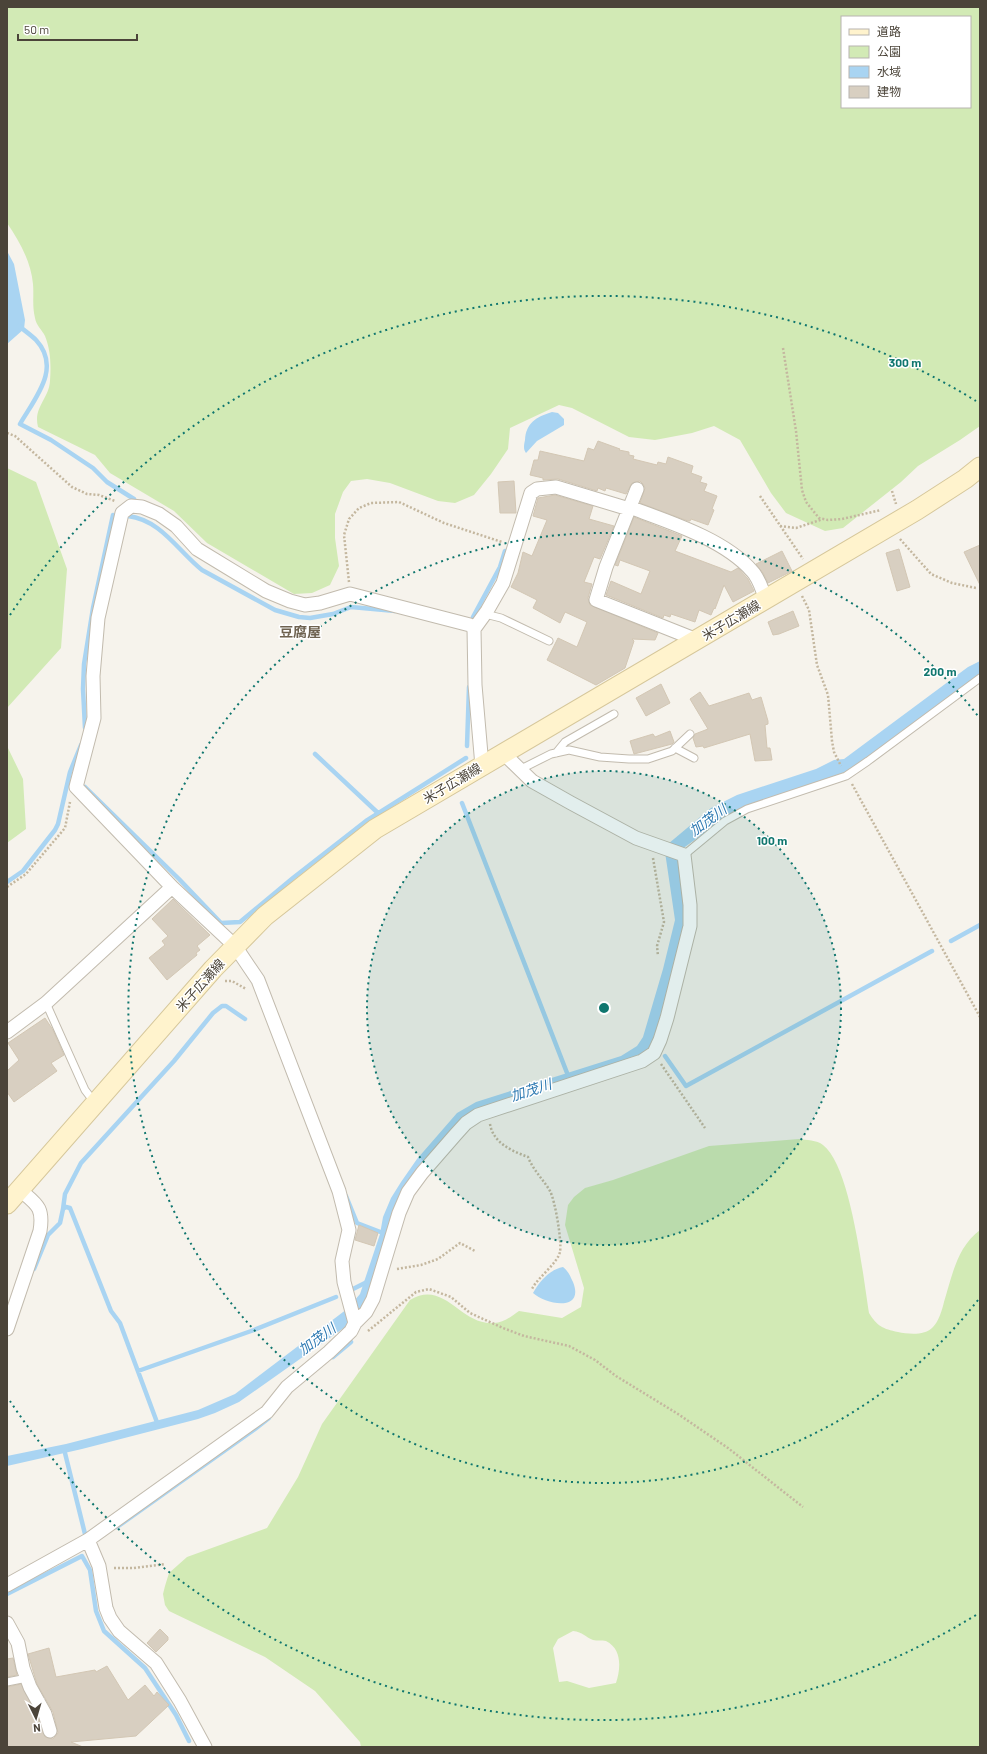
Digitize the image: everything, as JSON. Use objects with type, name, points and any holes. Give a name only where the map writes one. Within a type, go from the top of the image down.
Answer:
[{"type":"main road","name":"米子広瀬線","points":[[7,1204],[235,946],[265,916],[375,829],[889,527],[947,491],[980,467]]},
{"type":"street","points":[[482,766],[475,685],[474,629],[485,614],[502,582],[531,493],[537,489],[556,487],[629,508],[684,529],[728,550],[753,572],[766,599]]},
{"type":"street","points":[[637,489],[606,567],[596,600],[697,640]]},
{"type":"street","points":[[356,1322],[344,1282],[342,1261],[349,1230],[340,1191],[258,980],[235,946],[172,887],[76,787],[94,718],[93,676],[98,618],[122,513],[129,507],[142,507],[159,514],[176,526],[197,549],[203,553],[266,591],[290,601],[305,604],[320,604],[350,594],[470,625],[474,629]]},
{"type":"street","points":[[7,1585],[88,1540],[267,1412],[287,1387],[329,1352],[351,1331],[356,1322],[366,1312],[373,1299],[399,1213],[413,1186],[422,1173],[466,1123],[478,1115],[642,1062],[654,1053],[667,1018],[690,926],[690,905],[684,855],[636,838],[571,803],[532,781],[503,753]]},
{"type":"street","points":[[7,1032],[46,1003],[172,887]]},
{"type":"street","points":[[7,1329],[40,1231],[42,1220],[40,1209],[19,1189]]},
{"type":"street","points":[[88,1540],[99,1566],[106,1608],[110,1618],[119,1632],[156,1663],[180,1701],[203,1746]]},
{"type":"street","points":[[7,1623],[18,1643],[23,1668],[50,1731]]},
{"type":"lane","points":[[485,614],[501,618],[549,641]]},
{"type":"lane","points":[[684,855],[725,820],[747,809],[846,776],[980,678]]},
{"type":"lane","points":[[556,753],[565,742],[614,714]]},
{"type":"lane","points":[[521,769],[551,754],[569,750],[600,757],[629,759],[648,758],[672,751],[690,734]]},
{"type":"lane","points":[[675,748],[694,758]]},
{"type":"lane","points":[[46,1003],[85,1090],[95,1103]]},
{"type":"lane","points":[[7,1682],[27,1678]]},
{"type":"path","points":[[783,348],[796,432],[802,490],[806,502],[819,518],[824,519],[842,519],[882,510]]},
{"type":"path","points":[[7,433],[15,436],[72,487],[87,494],[99,495],[129,507]]},
{"type":"path","points":[[760,496],[813,572]]},
{"type":"path","points":[[350,594],[344,535],[345,528],[354,512],[367,504],[399,502],[444,523],[477,536],[514,546]]},
{"type":"path","points":[[889,508],[897,506]]},
{"type":"path","points":[[780,526],[796,528],[824,519]]},
{"type":"path","points":[[889,527],[931,574],[952,583],[976,588]]},
{"type":"path","points":[[794,583],[809,610],[819,674],[828,696],[830,732],[836,758]]},
{"type":"path","points":[[846,776],[887,846],[980,1017]]},
{"type":"path","points":[[7,887],[26,874],[65,828],[71,799],[76,787]]},
{"type":"path","points":[[658,956],[658,946],[664,922],[653,863],[659,846]]},
{"type":"path","points":[[654,1053],[705,1128]]},
{"type":"path","points":[[488,1112],[492,1132],[501,1143],[513,1151],[528,1157],[532,1167],[551,1193],[559,1226],[560,1252],[536,1281],[532,1289]]},
{"type":"path","points":[[381,1272],[421,1265],[438,1259],[460,1243],[475,1251]]},
{"type":"path","points":[[356,1322],[361,1329],[366,1332],[371,1330],[416,1292],[429,1289],[450,1297],[470,1313],[503,1328],[524,1336],[569,1346],[595,1360],[616,1376],[678,1414],[728,1448],[803,1507]]},
{"type":"path","points":[[99,1566],[118,1569],[165,1564]]},
{"type":"green space","points":[[7,7],[980,7],[980,426],[918,466],[901,482],[843,528],[825,531],[786,513],[771,493],[740,440],[714,426],[692,433],[655,440],[629,437],[572,408],[559,405],[510,428],[508,449],[491,474],[474,495],[455,503],[438,501],[390,483],[367,479],[351,481],[343,492],[335,514],[335,538],[339,566],[330,585],[312,593],[294,594],[207,543],[174,511],[110,473],[95,455],[38,427],[37,420],[39,408],[47,393],[50,381],[49,353],[45,336],[36,321],[34,314],[33,284],[30,268],[16,237],[7,223]]},
{"type":"green space","points":[[7,468],[36,482],[67,569],[61,648],[7,708]]},
{"type":"green space","points":[[7,746],[23,779],[26,829],[7,843]]},
{"type":"green space","points":[[799,1139],[815,1141],[823,1145],[833,1157],[841,1175],[848,1198],[859,1249],[869,1313],[878,1324],[888,1330],[916,1334],[926,1332],[933,1327],[940,1315],[956,1263],[966,1245],[980,1230],[980,1747],[361,1747],[360,1742],[315,1691],[265,1657],[169,1611],[165,1605],[163,1594],[169,1573],[187,1557],[267,1528],[298,1477],[322,1424],[410,1300],[422,1295],[433,1295],[443,1299],[471,1318],[482,1322],[501,1322],[519,1311],[562,1318],[581,1307],[584,1288],[565,1225],[568,1205],[574,1197],[585,1188],[613,1180],[709,1146]],"holes":[[[573,1631],[582,1633],[593,1640],[606,1641],[615,1649],[619,1659],[619,1671],[616,1683],[589,1688],[567,1681],[559,1682],[553,1648],[558,1639]]]},
{"type":"water","points":[[7,251],[14,264],[25,320],[24,329],[7,344]]},
{"type":"water","points":[[552,412],[558,413],[564,419],[564,425],[537,441],[526,453],[524,450],[524,445],[527,429],[541,416]]},
{"type":"water","name":"加茂川","points":[[980,661],[980,676],[848,771],[724,819],[682,849],[687,907],[677,971],[650,1051],[475,1115],[421,1171],[369,1300],[348,1325],[239,1402],[215,1413],[198,1419],[82,1449],[7,1466],[7,1456],[66,1444],[198,1410],[235,1394],[347,1309],[360,1294],[380,1234],[383,1217],[391,1198],[417,1159],[457,1113],[476,1102],[621,1056],[637,1046],[643,1037],[663,969],[675,920],[665,852],[668,844],[711,808],[737,795],[816,769],[834,760],[844,759],[968,667]]},
{"type":"water","points":[[563,1267],[568,1272],[573,1282],[575,1292],[574,1298],[569,1302],[555,1303],[546,1301],[533,1293],[549,1273]]},
{"type":"building","points":[[598,441],[620,449],[619,450],[629,452],[629,455],[634,456],[633,459],[657,465],[658,462],[666,464],[668,457],[693,466],[691,473],[702,477],[700,482],[707,484],[704,491],[717,496],[712,509],[714,510],[708,525],[691,519],[688,521],[640,503],[645,488],[640,481],[632,483],[626,494],[606,488],[605,491],[598,488],[597,491],[558,479],[543,480],[543,478],[530,475],[534,460],[538,460],[540,451],[584,461],[588,448],[594,450]]},
{"type":"building","points":[[514,481],[516,513],[500,513],[498,482]]},
{"type":"building","points":[[555,495],[593,506],[589,519],[614,526],[600,559],[594,557],[584,582],[592,584],[588,598],[590,605],[658,633],[655,640],[632,639],[634,641],[625,668],[596,685],[547,660],[558,638],[577,647],[587,622],[565,612],[560,623],[533,608],[537,600],[511,587],[518,573],[523,552],[532,556],[547,520],[533,516],[538,498]]},
{"type":"building","points":[[634,517],[682,536],[675,551],[731,572],[738,568],[748,579],[754,591],[733,602],[724,585],[715,609],[714,608],[711,615],[699,610],[695,622],[671,614],[670,617],[664,615],[663,618],[606,595],[611,581],[641,594],[650,571],[620,560],[618,566],[615,565]]},
{"type":"building","points":[[980,545],[980,585],[964,552]]},
{"type":"building","points":[[899,549],[910,587],[897,591],[886,553]]},
{"type":"building","points":[[782,551],[792,571],[768,583],[756,564]]},
{"type":"building","points":[[793,611],[799,626],[773,635],[768,622]]},
{"type":"building","points":[[661,684],[670,703],[646,716],[636,698]]},
{"type":"building","points":[[700,692],[709,706],[749,693],[752,700],[761,697],[768,721],[768,724],[765,725],[767,748],[770,748],[772,760],[755,761],[750,734],[704,748],[703,746],[696,747],[693,738],[695,734],[708,729],[690,699]]},
{"type":"building","points":[[670,731],[674,742],[672,744],[634,754],[630,741],[653,734],[655,737]]},
{"type":"building","points":[[173,899],[210,935],[197,946],[200,950],[196,953],[197,955],[167,980],[149,958],[165,945],[162,941],[168,936],[152,919]]},
{"type":"building","points":[[45,1018],[53,1030],[64,1055],[51,1063],[57,1071],[14,1102],[7,1092],[7,1071],[19,1060],[8,1043]]},
{"type":"building","points":[[359,1225],[378,1233],[374,1246],[355,1240]]},
{"type":"building","points":[[160,1629],[168,1637],[168,1640],[156,1652],[147,1643]]},
{"type":"building","points":[[49,1648],[56,1677],[95,1670],[96,1672],[107,1666],[128,1700],[145,1685],[154,1696],[157,1692],[169,1705],[136,1736],[71,1742],[83,1747],[7,1747],[7,1687],[21,1684],[38,1717],[45,1737],[53,1739],[58,1733],[53,1712],[37,1684],[28,1654]]},
{"type":"building","points":[[13,1658],[17,1675],[7,1677],[7,1659]]},
{"type":"waterway","points":[[19,326],[36,340],[47,361],[46,372],[39,393],[20,424],[51,440],[93,468],[107,482],[134,499]]},
{"type":"waterway","points":[[85,728],[83,689],[84,664],[93,608],[113,515]]},
{"type":"waterway","points":[[128,516],[150,523],[168,537],[202,570],[275,610],[299,617],[310,618],[333,614],[351,607],[395,611]]},
{"type":"waterway","points":[[473,617],[500,567],[505,551]]},
{"type":"waterway","points":[[467,746],[469,687]]},
{"type":"waterway","points":[[7,882],[23,871],[55,830],[58,824],[70,772],[81,745]]},
{"type":"waterway","points":[[315,754],[378,813]]},
{"type":"waterway","points":[[85,787],[179,879],[221,923],[240,922],[366,821],[466,758]]},
{"type":"waterway","points":[[462,803],[569,1078]]},
{"type":"waterway","points":[[951,941],[980,925]]},
{"type":"waterway","points":[[665,1056],[686,1086],[932,951]]},
{"type":"waterway","points":[[158,1425],[120,1323],[111,1311],[70,1208],[66,1207],[63,1209],[65,1194],[81,1163],[174,1061],[213,1013],[222,1006],[226,1006],[245,1019]]},
{"type":"waterway","points":[[346,1196],[357,1223],[383,1233]]},
{"type":"waterway","points":[[34,1269],[48,1235],[60,1223],[63,1209]]},
{"type":"waterway","points":[[351,1290],[367,1282]]},
{"type":"waterway","points":[[138,1371],[254,1330],[336,1297]]},
{"type":"waterway","points":[[333,1357],[351,1342]]},
{"type":"waterway","points":[[117,1527],[269,1418]]},
{"type":"waterway","points":[[64,1449],[85,1534]]},
{"type":"waterway","points":[[7,1594],[82,1556],[90,1570],[96,1611],[104,1631],[145,1668],[176,1715],[189,1741]]},
{"type":"district","name":"豆腐屋","points":[[300,632]]}]
